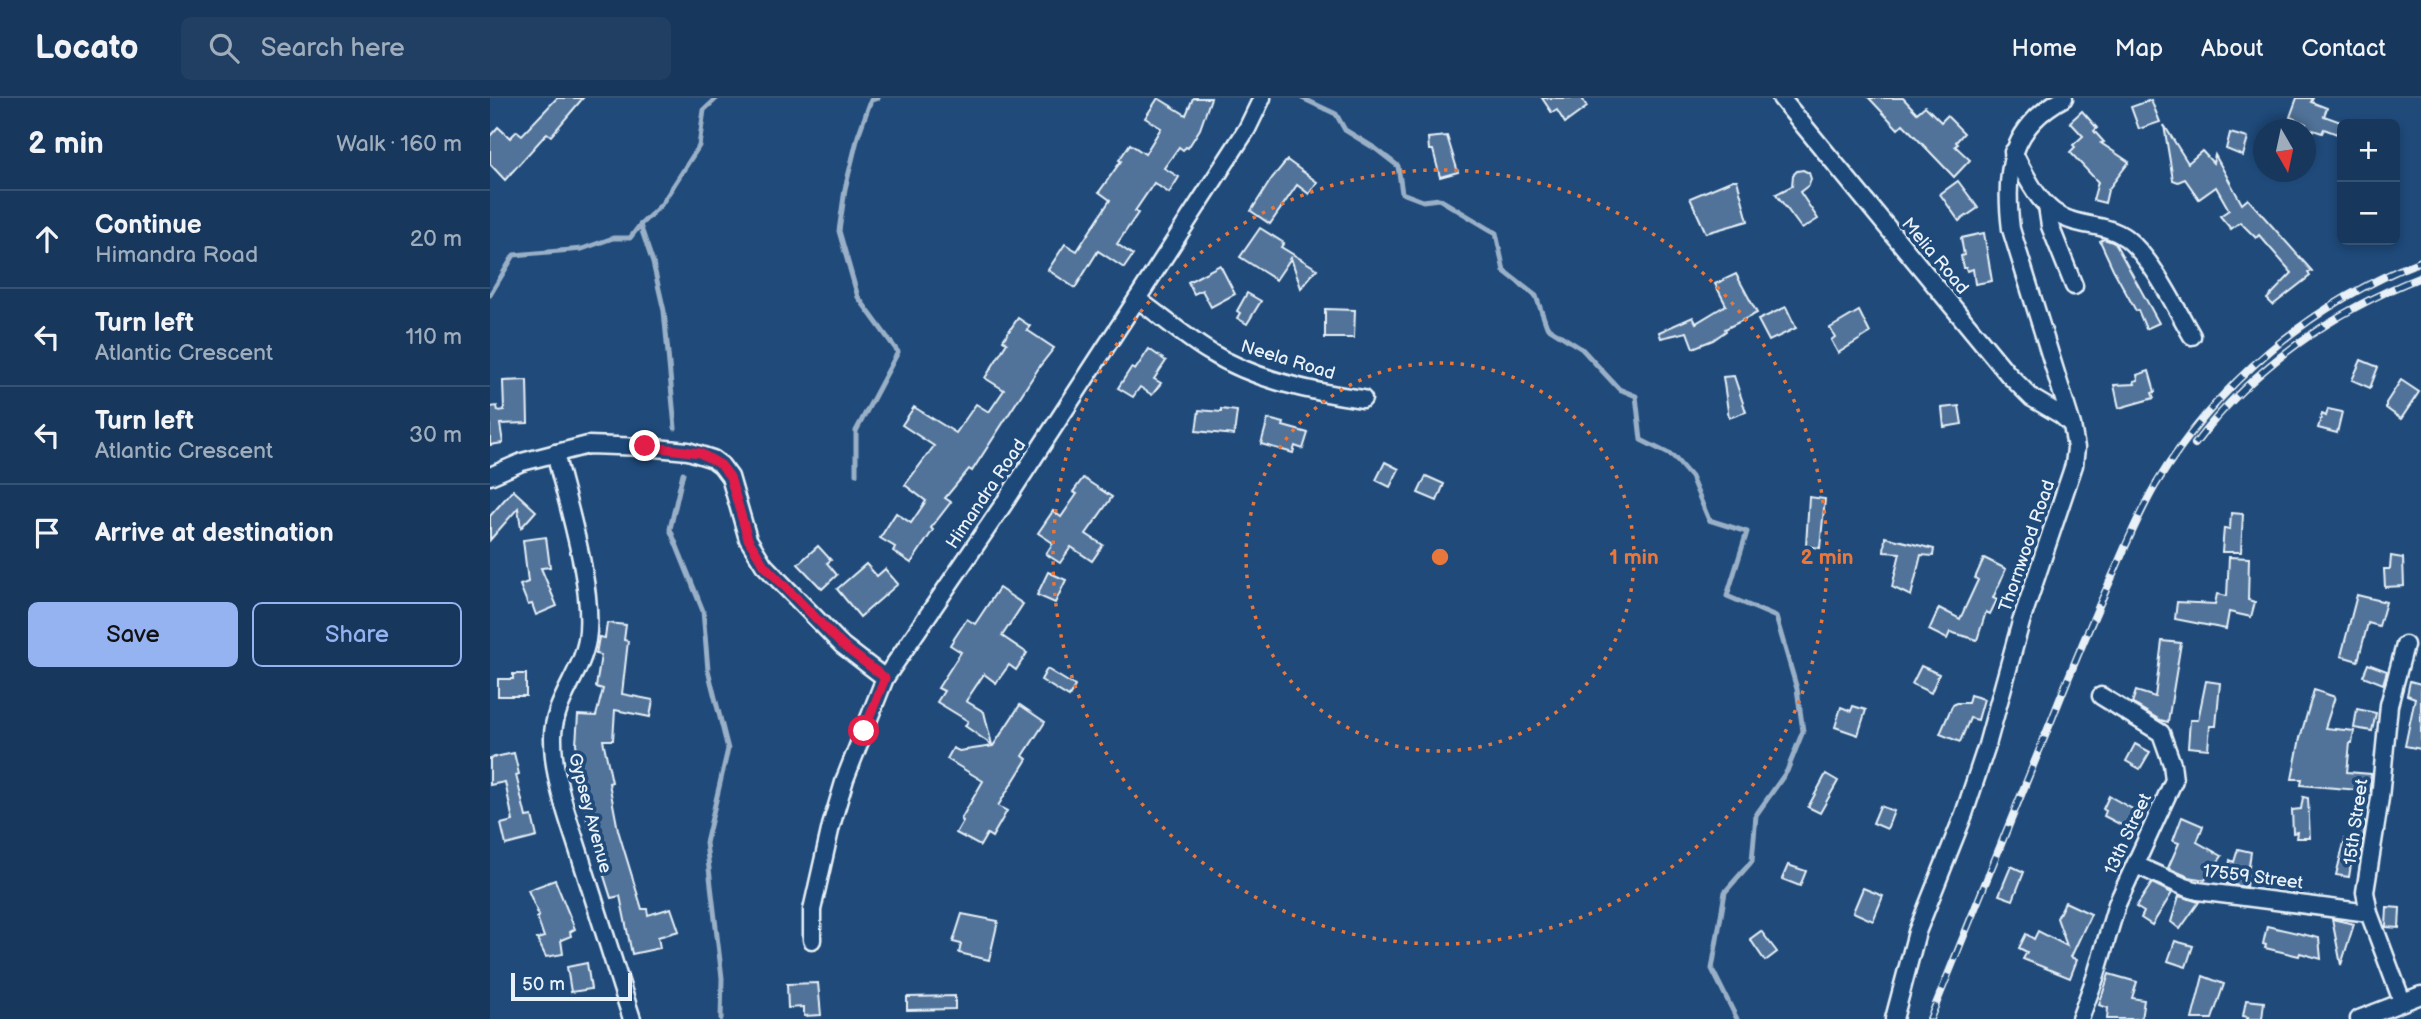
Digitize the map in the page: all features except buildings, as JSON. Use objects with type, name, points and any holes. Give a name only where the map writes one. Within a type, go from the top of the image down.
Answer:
[{"type":"street","name":"Himandra Road","points":[[812,940],[812,910],[831,827],[845,779],[885,678],[1003,505],[1137,299],[1247,129],[1262,98]]},
{"type":"street","name":"Melia Road","points":[[1781,98],[2008,374],[2032,398],[2061,415],[2072,425]]},
{"type":"street","name":"Thornwood Road","points":[[1894,1019],[1917,932],[1964,814],[1987,745],[2021,622],[2074,465],[2076,448],[2072,425],[2011,229],[2007,197],[2008,176],[2014,152],[2031,124],[2059,99]]},
{"type":"street","points":[[2014,152],[2036,194],[2047,206],[2070,220],[2107,228],[2139,250],[2192,335]]},
{"type":"street","points":[[2047,206],[2050,226],[2074,286]]},
{"type":"street","name":"Neela Road","points":[[1137,299],[1211,353],[1249,371],[1329,394],[1363,399]]},
{"type":"street","points":[[490,476],[522,462],[588,445],[645,446],[688,451],[713,458],[730,477],[748,539],[764,565],[842,645],[885,678]]},
{"type":"street","name":"Gypsey Avenue","points":[[555,453],[583,574],[588,624],[578,671],[560,703],[554,723],[554,758],[572,829],[632,1019]]},
{"type":"street","name":"15th Street","points":[[2402,1001],[2369,913],[2365,892],[2380,798],[2389,705],[2405,645]]},
{"type":"street","name":"13th Street","points":[[2080,1019],[2117,904],[2174,780],[2172,764],[2161,733],[2101,696]]},
{"type":"street","name":"17559 Street","points":[[2136,865],[2199,891],[2369,913]]},
{"type":"street","points":[[2359,1019],[2421,995]]},
{"type":"waterway","points":[[675,428],[664,311],[653,263],[640,225],[661,205],[699,146],[704,110],[717,98]]},
{"type":"waterway","points":[[856,474],[856,431],[898,352],[858,297],[839,231],[845,189],[858,136],[871,100],[878,98]]},
{"type":"waterway","points":[[1302,98],[1336,114],[1345,130],[1398,166],[1402,193],[1423,201],[1439,199],[1496,233],[1504,271],[1536,296],[1547,327],[1582,349],[1619,389],[1636,396],[1641,440],[1673,456],[1691,477],[1709,520],[1747,532],[1727,596],[1776,617],[1797,689],[1803,731],[1787,771],[1756,815],[1752,861],[1725,892],[1712,969],[1737,1019]]},
{"type":"waterway","points":[[490,295],[514,255],[582,249],[613,238],[630,238],[640,225]]},
{"type":"waterway","points":[[683,473],[670,529],[703,611],[708,670],[728,749],[706,843],[722,978],[721,1019]]},
{"type":"railway","points":[[1930,1019],[2083,643],[2134,526],[2155,486],[2179,449],[2207,414],[2269,351],[2341,300],[2421,261]]},
{"type":"railway","points":[[2195,444],[2217,416],[2242,391],[2296,345],[2357,307],[2421,277]]},
{"type":"route","points":[[645,446],[700,453],[713,458],[721,465],[730,477],[748,539],[764,565],[842,645],[885,678],[864,731]]}]
